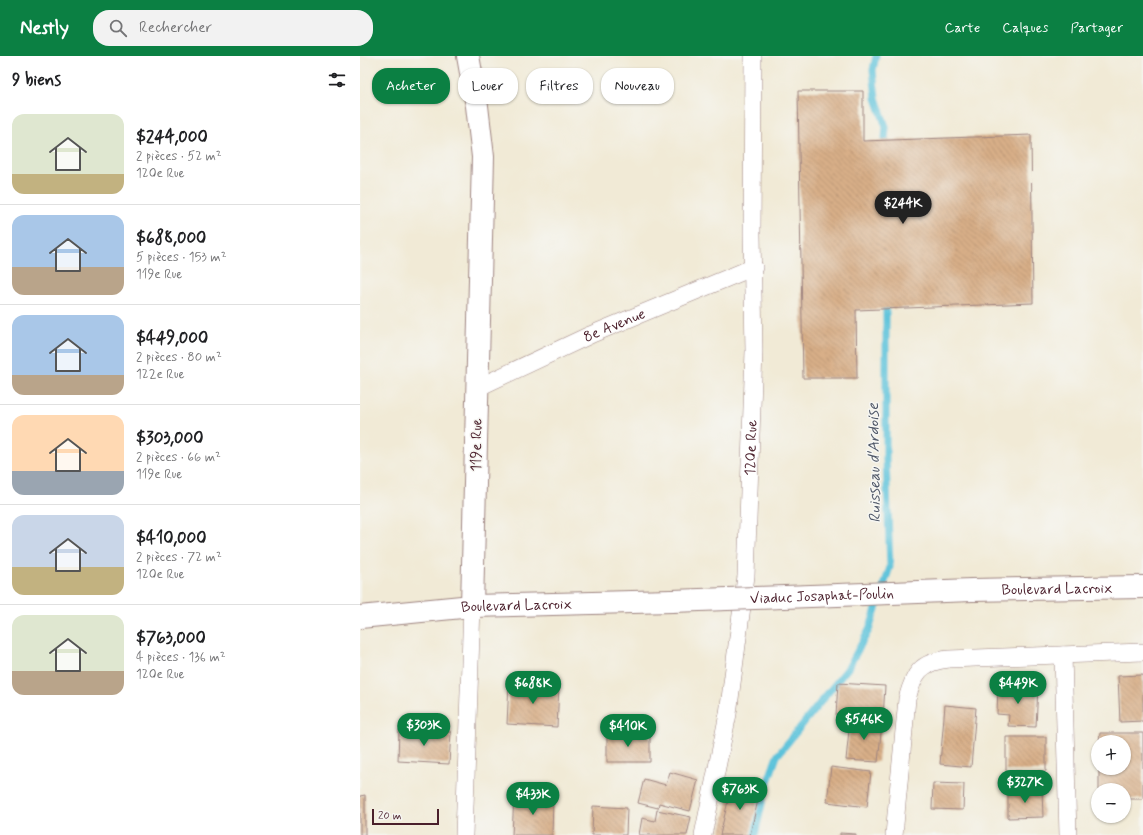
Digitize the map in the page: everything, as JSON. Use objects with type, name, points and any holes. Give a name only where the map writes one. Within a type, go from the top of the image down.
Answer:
[{"type":"main road","name":"119e Rue","points":[[468,56],[484,157],[472,606]]},
{"type":"main road","name":"Boulevard Lacroix","points":[[972,590],[1143,587]]},
{"type":"main road","name":"Viaduc Josaphat-Poulin","points":[[672,601],[972,590]]},
{"type":"main road","name":"Boulevard Lacroix","points":[[360,617],[472,606],[672,601]]},
{"type":"street","name":"120e Rue","points":[[703,835],[728,714],[746,576],[754,351],[754,267],[752,234],[753,56]]},
{"type":"street","name":"8e Avenue","points":[[477,388],[590,335],[754,267]]},
{"type":"street","name":"119e Rue","points":[[464,835],[472,606]]},
{"type":"street","points":[[894,835],[907,699],[913,679],[923,666],[936,660],[948,659],[1143,652]]},
{"type":"street","points":[[1063,655],[1068,835]]},
{"type":"building","points":[[798,91],[863,91],[863,141],[1031,135],[1033,303],[856,310],[857,378],[803,378]]},
{"type":"building","points":[[1143,675],[1143,721],[1120,722],[1118,676]]},
{"type":"building","points":[[509,683],[559,686],[557,727],[507,724]]},
{"type":"building","points":[[838,683],[885,686],[883,719],[836,715]]},
{"type":"building","points":[[998,685],[1038,686],[1036,727],[1008,726],[1009,715],[997,714]]},
{"type":"building","points":[[945,705],[976,708],[971,767],[940,764]]},
{"type":"building","points":[[850,720],[882,723],[878,762],[846,760]]},
{"type":"building","points":[[399,730],[451,732],[449,764],[398,761]]},
{"type":"building","points":[[1100,733],[1143,733],[1143,799],[1131,799],[1131,783],[1099,783],[1099,775],[1131,775],[1131,735],[1100,735]]},
{"type":"building","points":[[607,735],[650,735],[650,762],[607,762]]},
{"type":"building","points":[[1006,737],[1046,737],[1046,771],[1006,771]]},
{"type":"building","points":[[831,767],[871,772],[867,807],[827,802]]},
{"type":"building","points":[[670,772],[698,780],[690,811],[659,803],[658,808],[638,803],[644,779],[666,785]]},
{"type":"building","points":[[933,783],[964,784],[963,810],[932,809]]},
{"type":"building","points":[[732,784],[760,791],[750,835],[720,835]]},
{"type":"building","points":[[1042,789],[1043,817],[1008,818],[1008,790]]},
{"type":"building","points":[[365,795],[365,835],[360,835],[360,796]]},
{"type":"building","points":[[514,796],[553,798],[552,835],[512,835]]},
{"type":"building","points":[[593,806],[627,808],[626,835],[592,835]]},
{"type":"building","points":[[657,810],[691,817],[687,835],[639,835],[642,818],[655,821]]},
{"type":"building","points":[[840,833],[856,834],[856,835],[840,835]]},
{"type":"waterway","name":"Ruisseau d'Ardoise","points":[[876,56],[873,70],[876,98],[886,127],[884,150]]},
{"type":"waterway","name":"Ruisseau d'Ardoise","points":[[755,835],[765,790],[777,756],[848,668],[869,630],[890,567],[886,459],[886,300]]}]
